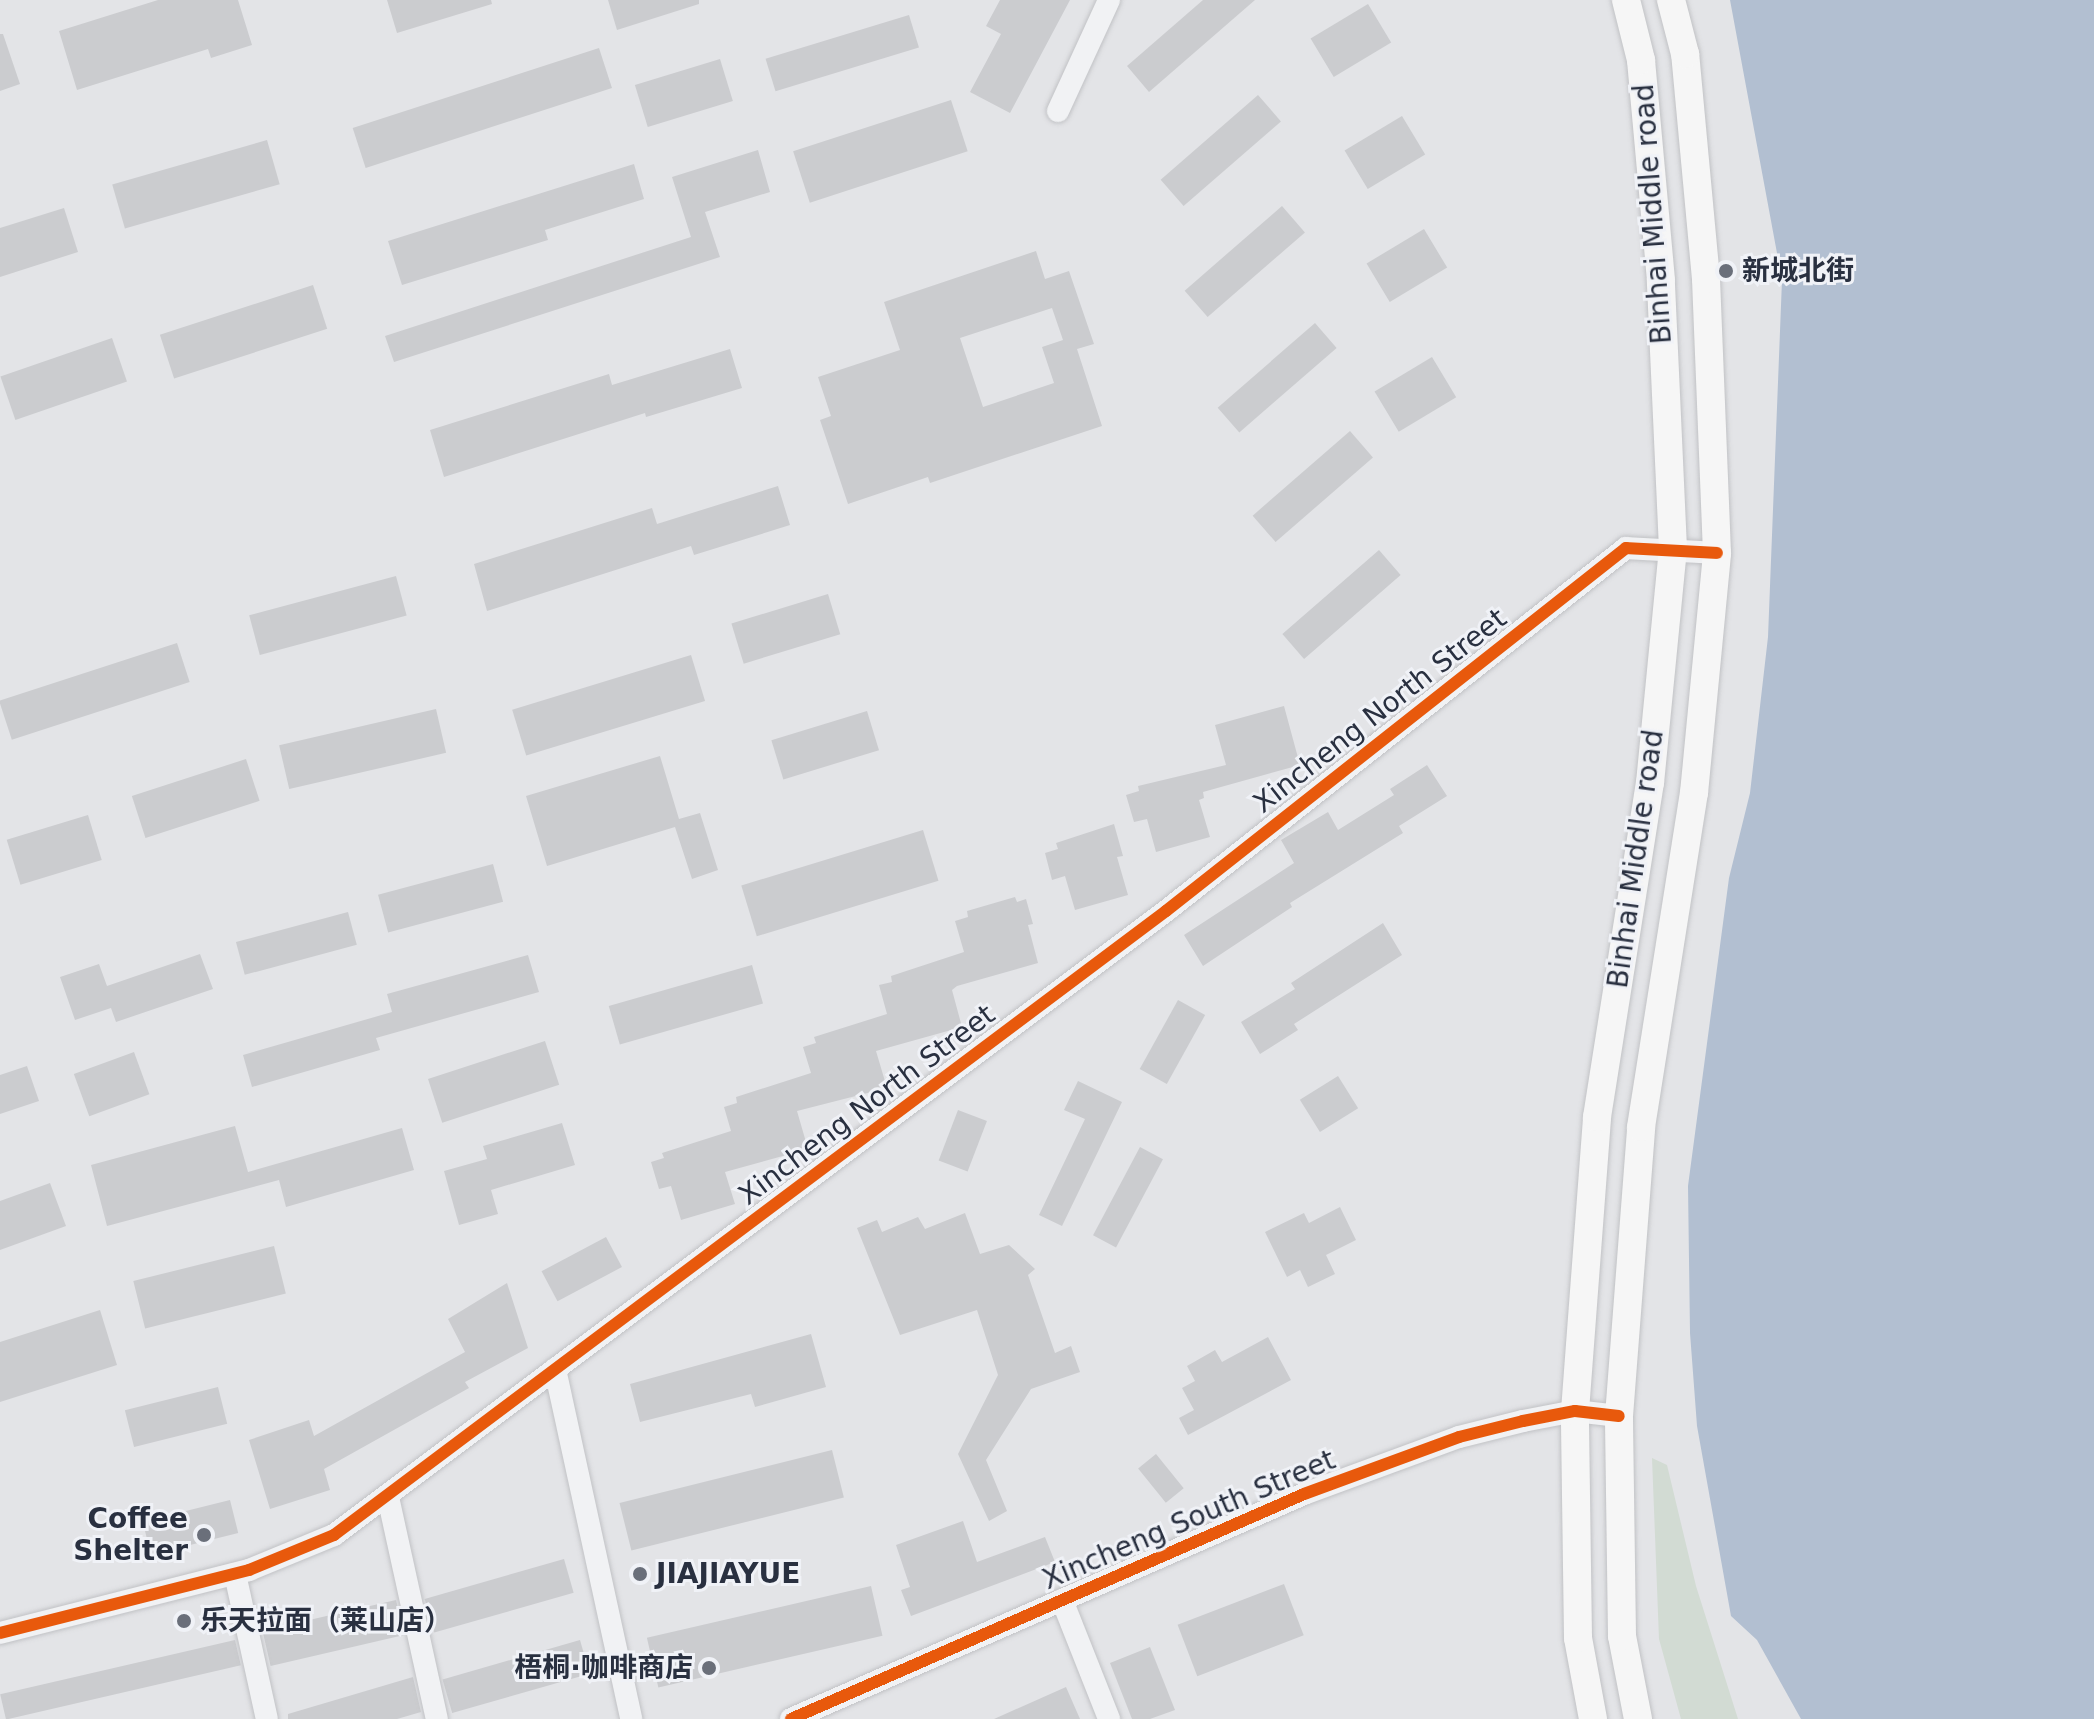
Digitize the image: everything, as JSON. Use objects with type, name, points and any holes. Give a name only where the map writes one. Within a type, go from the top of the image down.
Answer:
[{"type":"main road","name":"Binhai Middle road","points":[[1593,1719],[1578,1638],[1575,1411],[1597,1117],[1650,783],[1673,549],[1661,280],[1641,60],[1626,0]]},
{"type":"main road","name":"Binhai Middle road","points":[[1638,1719],[1622,1636],[1619,1416],[1641,1127],[1694,793],[1717,553],[1706,279],[1685,54],[1671,0]]},
{"type":"street","points":[[1058,111],[1109,0]]},
{"type":"street","name":"Xincheng North Street","points":[[0,1633],[235,1574],[292,1555],[334,1535],[1166,911],[1626,548],[1717,553]]},
{"type":"street","points":[[555,1369],[631,1719]]},
{"type":"street","name":"Xincheng South Street","points":[[791,1719],[1318,1488],[1459,1437],[1575,1411],[1619,1416]]},
{"type":"street","points":[[388,1497],[437,1719]]},
{"type":"street","points":[[235,1574],[267,1719]]},
{"type":"street","points":[[1062,1600],[1109,1719]]},
{"type":"shaded area","points":[[1652,1458],[1667,1465],[1696,1586],[1738,1719],[1681,1719],[1659,1639]]},
{"type":"water","points":[[1730,0],[2094,0],[2094,1719],[1801,1719],[1757,1640],[1731,1616],[1697,1426],[1690,1333],[1688,1186],[1729,878],[1750,793],[1768,637],[1782,280]]},
{"type":"building","points":[[158,0],[238,0],[252,45],[211,58],[208,49],[77,90],[59,31]]},
{"type":"building","points":[[387,0],[491,0],[492,4],[397,33]]},
{"type":"building","points":[[608,0],[699,0],[699,4],[617,30]]},
{"type":"building","points":[[1000,0],[1070,0],[1010,113],[970,92],[1001,34],[986,26]]},
{"type":"building","points":[[1203,0],[1255,0],[1149,92],[1127,66]]},
{"type":"building","points":[[1368,4],[1391,43],[1334,77],[1311,39]]},
{"type":"building","points":[[909,15],[919,48],[775,91],[766,59]]},
{"type":"building","points":[[0,34],[3,34],[20,84],[0,91]]},
{"type":"building","points":[[599,48],[612,88],[366,168],[353,128]]},
{"type":"building","points":[[720,59],[733,101],[648,127],[635,85]]},
{"type":"building","points":[[1258,95],[1281,121],[1184,206],[1161,180]]},
{"type":"building","points":[[951,100],[968,151],[810,203],[793,151]]},
{"type":"building","points":[[1402,116],[1425,155],[1368,189],[1345,151]]},
{"type":"building","points":[[267,140],[280,184],[125,229],[112,184]]},
{"type":"building","points":[[758,150],[770,192],[705,212],[720,257],[394,362],[385,336],[691,237],[672,177]]},
{"type":"building","points":[[634,164],[644,199],[545,230],[548,240],[402,285],[388,241]]},
{"type":"building","points":[[1282,206],[1305,232],[1208,317],[1185,291]]},
{"type":"building","points":[[64,208],[78,252],[0,277],[0,228]]},
{"type":"building","points":[[1424,229],[1447,268],[1390,302],[1367,264]]},
{"type":"building","points":[[1036,251],[1045,279],[1069,271],[1094,344],[1077,349],[1102,426],[930,483],[928,477],[848,504],[820,420],[831,416],[818,377],[900,350],[884,302]],"holes":[[[1052,308],[1063,340],[1042,347],[1054,383],[983,407],[960,338]]]},
{"type":"building","points":[[313,285],[327,329],[174,379],[160,335]]},
{"type":"building","points":[[1315,323],[1337,348],[1239,433],[1218,408]]},
{"type":"building","points":[[112,338],[127,381],[15,420],[0,376]]},
{"type":"building","points":[[730,349],[742,388],[646,417],[645,413],[444,477],[430,430],[609,374],[612,385]]},
{"type":"building","points":[[1432,357],[1456,397],[1399,432],[1375,392]]},
{"type":"building","points":[[1350,431],[1373,457],[1276,542],[1253,516]]},
{"type":"building","points":[[778,486],[790,525],[694,555],[691,546],[487,611],[474,564],[652,508],[657,524]]},
{"type":"building","points":[[1379,550],[1401,575],[1304,659],[1282,634]]},
{"type":"building","points":[[396,576],[407,616],[260,655],[249,615]]},
{"type":"building","points":[[828,594],[840,634],[744,664],[731,624]]},
{"type":"building","points":[[177,643],[190,682],[12,740],[0,701]]},
{"type":"building","points":[[691,655],[705,701],[526,756],[512,710]]},
{"type":"building","points":[[1284,706],[1300,765],[1203,792],[1204,798],[1199,800],[1210,837],[1156,852],[1147,819],[1134,822],[1126,795],[1139,791],[1138,786],[1226,765],[1215,725]]},
{"type":"building","points":[[436,709],[446,753],[289,789],[279,745]]},
{"type":"building","points":[[867,711],[879,750],[783,779],[771,740]]},
{"type":"building","points":[[660,756],[679,819],[700,813],[718,870],[692,879],[675,827],[547,866],[526,796]]},
{"type":"building","points":[[246,759],[260,801],[145,838],[132,796]]},
{"type":"building","points":[[1427,765],[1447,796],[1399,826],[1403,833],[1290,903],[1292,907],[1203,966],[1184,935],[1294,863],[1281,840],[1328,812],[1338,830],[1394,795],[1390,789]]},
{"type":"building","points":[[88,815],[102,860],[20,885],[7,840]]},
{"type":"building","points":[[1114,824],[1123,856],[1117,857],[1128,895],[1075,910],[1065,876],[1052,880],[1045,853],[1058,849],[1056,843]]},
{"type":"building","points":[[923,830],[938,881],[757,936],[741,886]]},
{"type":"building","points":[[493,864],[503,902],[388,932],[378,895]]},
{"type":"building","points":[[1015,897],[1017,902],[1026,899],[1033,924],[1028,925],[1038,963],[957,986],[952,990],[962,1027],[876,1051],[887,1088],[797,1111],[808,1149],[725,1172],[735,1204],[681,1220],[671,1186],[659,1189],[651,1162],[664,1158],[662,1153],[731,1131],[724,1107],[737,1103],[736,1097],[811,1073],[803,1047],[816,1043],[814,1037],[887,1014],[879,985],[892,982],[891,976],[964,952],[955,921],[968,917],[967,911]]},
{"type":"building","points":[[348,912],[357,945],[245,975],[236,942]]},
{"type":"building","points":[[1383,923],[1402,955],[1294,1024],[1298,1030],[1260,1054],[1241,1022],[1295,989],[1291,983]]},
{"type":"building","points":[[200,954],[213,989],[116,1022],[111,1008],[75,1020],[60,977],[99,964],[107,986]]},
{"type":"building","points":[[528,955],[539,992],[376,1038],[380,1050],[252,1087],[243,1055],[392,1012],[387,994]]},
{"type":"building","points":[[752,965],[763,1003],[620,1045],[609,1006]]},
{"type":"building","points":[[1178,1000],[1205,1015],[1167,1084],[1140,1069]]},
{"type":"building","points":[[545,1041],[559,1085],[442,1123],[428,1079]]},
{"type":"building","points":[[134,1052],[149,1094],[89,1116],[74,1074]]},
{"type":"building","points":[[27,1066],[39,1101],[0,1114],[0,1075]]},
{"type":"building","points":[[1338,1076],[1358,1108],[1320,1132],[1300,1100]]},
{"type":"building","points":[[1078,1081],[1122,1102],[1062,1226],[1039,1215],[1085,1119],[1064,1110]]},
{"type":"building","points":[[958,1110],[987,1121],[968,1172],[939,1160]]},
{"type":"building","points":[[562,1123],[575,1165],[491,1190],[498,1214],[459,1225],[444,1171],[487,1159],[483,1146]]},
{"type":"building","points":[[235,1126],[248,1172],[402,1128],[414,1170],[286,1207],[279,1180],[107,1226],[91,1165]]},
{"type":"building","points":[[1140,1147],[1163,1159],[1116,1248],[1093,1235]]},
{"type":"building","points":[[50,1183],[66,1226],[0,1250],[0,1201]]},
{"type":"building","points":[[1340,1207],[1356,1240],[1326,1255],[1335,1274],[1308,1287],[1300,1270],[1287,1277],[1265,1232],[1304,1213],[1309,1223]]},
{"type":"building","points":[[965,1213],[980,1254],[1009,1245],[1035,1269],[1028,1275],[1055,1353],[1071,1346],[1080,1372],[1031,1389],[986,1460],[1007,1511],[989,1521],[958,1454],[998,1375],[977,1310],[900,1335],[857,1228],[877,1220],[882,1232],[918,1217],[925,1229]]},
{"type":"building","points":[[606,1237],[622,1267],[558,1301],[542,1271]]},
{"type":"building","points":[[274,1246],[286,1294],[145,1329],[133,1281]]},
{"type":"building","points":[[507,1283],[528,1348],[465,1382],[469,1388],[324,1469],[330,1490],[270,1509],[249,1440],[309,1420],[314,1436],[465,1352],[448,1319]]},
{"type":"building","points":[[100,1310],[117,1365],[0,1402],[0,1342]]},
{"type":"building","points":[[811,1334],[826,1387],[755,1407],[751,1394],[640,1422],[630,1384]]},
{"type":"building","points":[[1268,1337],[1291,1380],[1188,1435],[1179,1418],[1194,1410],[1182,1388],[1195,1381],[1187,1366],[1215,1350],[1222,1362]]},
{"type":"building","points":[[218,1387],[227,1424],[134,1447],[125,1410]]},
{"type":"building","points":[[832,1450],[844,1498],[631,1551],[620,1503]]},
{"type":"building","points":[[1156,1454],[1184,1488],[1166,1503],[1138,1468]]},
{"type":"building","points":[[230,1500],[238,1533],[151,1555],[143,1522]]},
{"type":"building","points":[[963,1521],[977,1562],[1045,1537],[1055,1562],[911,1616],[901,1590],[910,1587],[896,1545]]},
{"type":"building","points":[[564,1559],[574,1593],[434,1633],[425,1599]]},
{"type":"building","points":[[1284,1584],[1304,1635],[1197,1676],[1178,1625]]},
{"type":"building","points":[[871,1586],[882,1636],[658,1687],[647,1638]]},
{"type":"building","points":[[396,1600],[404,1635],[271,1666],[263,1631]]},
{"type":"building","points":[[235,1640],[241,1665],[8,1719],[0,1694]]},
{"type":"building","points":[[580,1640],[590,1674],[452,1713],[443,1679]]},
{"type":"building","points":[[1150,1647],[1175,1710],[1150,1719],[1132,1719],[1110,1663]]},
{"type":"building","points":[[413,1677],[421,1712],[397,1719],[288,1719],[288,1714]]},
{"type":"building","points":[[1066,1687],[1080,1719],[994,1719]]},
{"type":"cycle path","points":[[0,1633],[249,1570],[334,1535],[1166,911],[1626,548],[1717,553]]},
{"type":"cycle path","points":[[791,1719],[1304,1494],[1459,1437],[1575,1411],[1619,1416]]},
{"type":"place","name":"新城北街","points":[[1726,271]]},
{"type":"place","name":"Coffee Shelter","points":[[204,1535]]},
{"type":"place","name":"JIAJIAYUE","points":[[640,1574]]},
{"type":"place","name":"乐天拉面（莱山店）","points":[[184,1621]]},
{"type":"place","name":"梧桐·咖啡商店","points":[[709,1668]]}]
